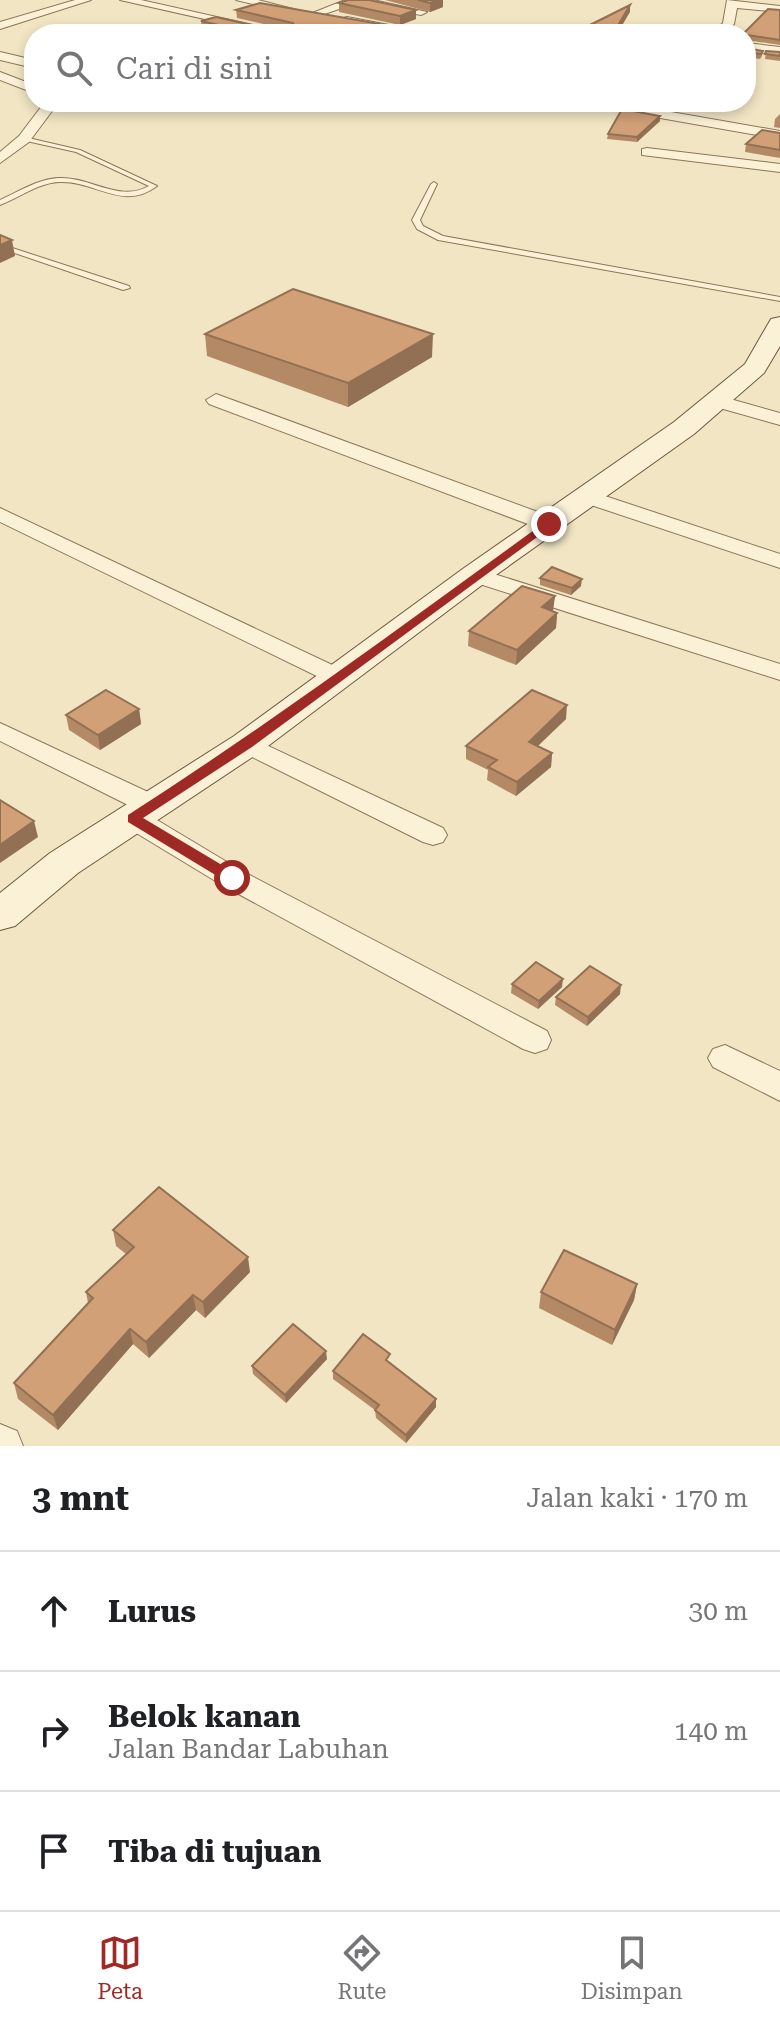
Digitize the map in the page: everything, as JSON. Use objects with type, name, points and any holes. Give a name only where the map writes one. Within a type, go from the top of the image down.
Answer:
[{"type":"main road","points":[[0,915],[64,863],[247,744],[336,676],[386,644],[475,575],[590,497],[755,368],[777,334]]},
{"type":"street","points":[[0,26],[86,0]]},
{"type":"street","points":[[125,0],[239,24]]},
{"type":"street","points":[[241,0],[368,24]]},
{"type":"street","points":[[316,14],[355,0],[421,12]]},
{"type":"street","points":[[728,24],[734,16],[732,2],[780,9]]},
{"type":"street","points":[[756,48],[780,51]]},
{"type":"street","points":[[0,56],[24,62]]},
{"type":"street","points":[[0,76],[24,85]]},
{"type":"street","points":[[0,159],[24,139],[44,112]]},
{"type":"street","points":[[649,112],[780,135]]},
{"type":"street","points":[[637,124],[780,150]]},
{"type":"street","points":[[647,152],[780,168]]},
{"type":"street","points":[[216,400],[549,524]]},
{"type":"street","points":[[716,401],[780,419]]},
{"type":"street","points":[[590,497],[780,561]]},
{"type":"street","points":[[0,514],[336,676]]},
{"type":"street","points":[[475,575],[780,672]]},
{"type":"street","points":[[0,731],[143,812],[232,878],[535,1040]]},
{"type":"street","points":[[247,744],[433,835]]},
{"type":"street","points":[[725,1058],[780,1087]]},
{"type":"lane","points":[[0,203],[58,180],[71,180],[126,195],[154,186],[78,151],[24,139]]},
{"type":"lane","points":[[434,184],[416,220],[420,227],[441,238],[780,299]]},
{"type":"lane","points":[[0,246],[126,288]]},
{"type":"building","points":[[369,0],[416,10],[400,16],[339,3]]},
{"type":"building","points":[[260,3],[380,24],[293,24],[236,10]]},
{"type":"building","points":[[630,5],[619,24],[592,24]]},
{"type":"building","points":[[768,9],[780,10],[780,40],[756,36],[756,24],[753,24]]},
{"type":"building","points":[[216,17],[248,24],[201,21]]},
{"type":"building","points":[[766,51],[780,52],[780,56],[765,54]]},
{"type":"building","points":[[620,112],[660,116],[637,137],[608,134]]},
{"type":"building","points":[[762,130],[780,133],[780,150],[746,144]]},
{"type":"building","points":[[0,235],[12,240],[0,245]]},
{"type":"building","points":[[293,289],[433,334],[348,383],[205,334]]},
{"type":"building","points":[[552,567],[582,579],[572,588],[540,578]]},
{"type":"building","points":[[522,586],[555,596],[542,607],[557,613],[517,650],[469,631]]},
{"type":"building","points":[[106,690],[139,709],[98,735],[66,715]]},
{"type":"building","points":[[532,690],[567,705],[529,742],[552,753],[517,782],[488,767],[497,760],[466,746]]},
{"type":"building","points":[[0,800],[34,821],[0,845]]},
{"type":"building","points":[[536,962],[563,979],[539,1001],[512,984]]},
{"type":"building","points":[[590,966],[621,985],[588,1017],[556,997]]},
{"type":"building","points":[[159,1187],[248,1257],[203,1302],[193,1295],[146,1342],[130,1329],[53,1415],[14,1383],[93,1298],[86,1292],[134,1247],[113,1230]]},
{"type":"building","points":[[564,1250],[637,1284],[615,1330],[541,1292]]},
{"type":"building","points":[[293,1324],[326,1351],[285,1395],[252,1366]]},
{"type":"building","points":[[363,1334],[390,1354],[386,1360],[436,1399],[406,1435],[375,1410],[379,1405],[333,1371]]},
{"type":"route","points":[[232,878],[133,818],[247,744],[336,676],[386,644],[475,575],[549,524]]}]
